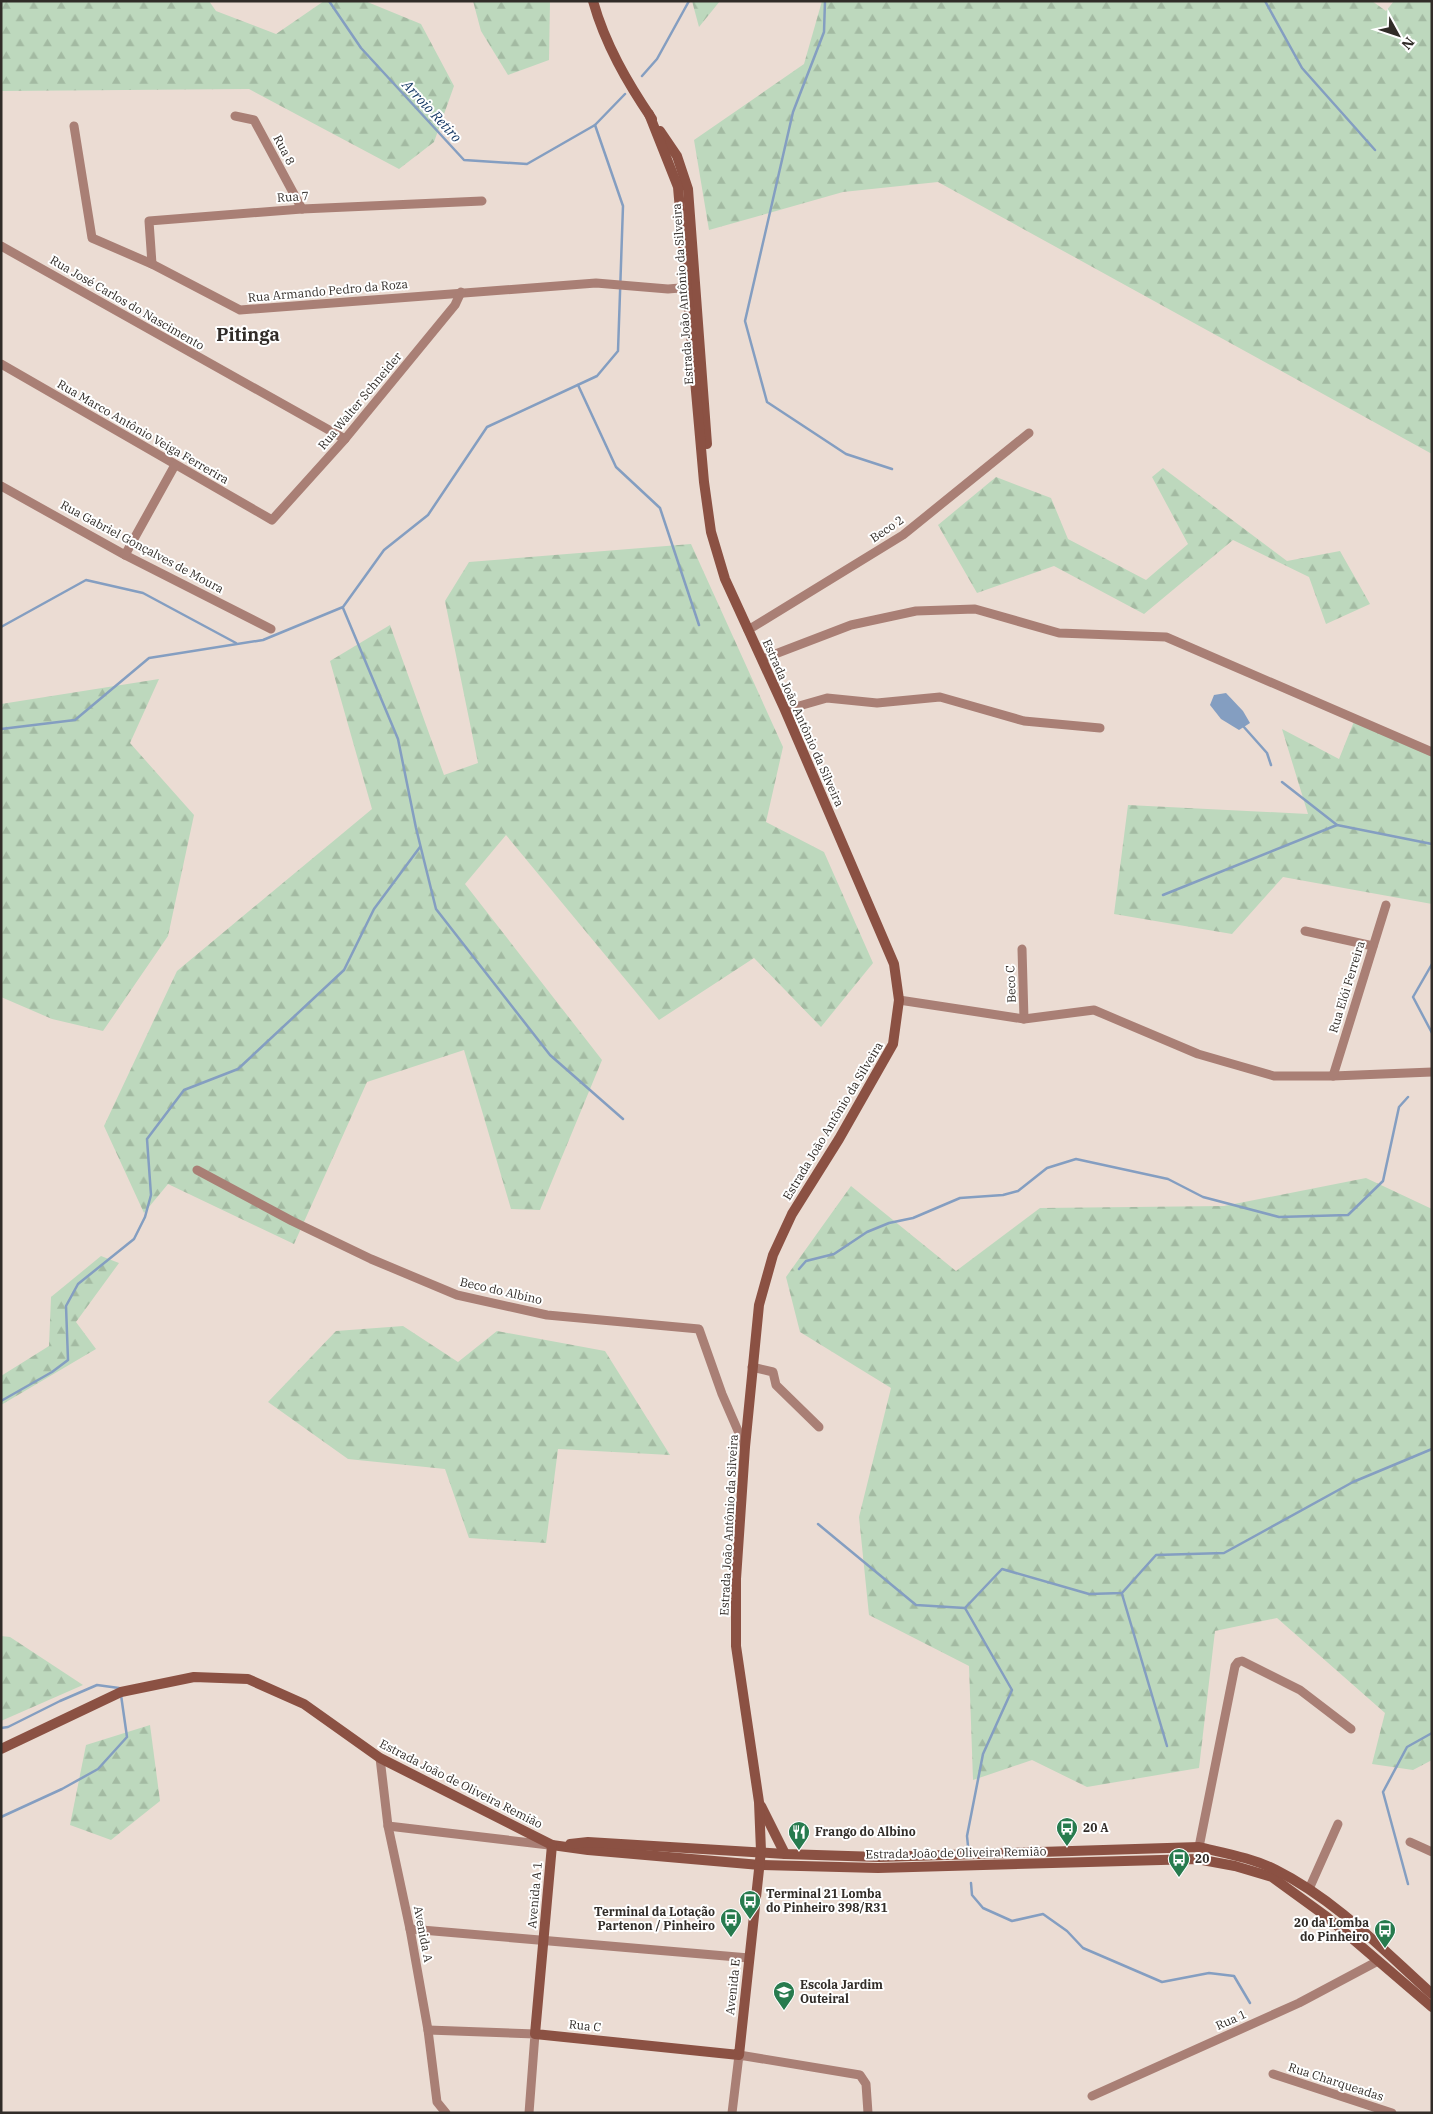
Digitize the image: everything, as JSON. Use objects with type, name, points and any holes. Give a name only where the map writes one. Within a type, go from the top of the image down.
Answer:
[{"type":"main road","name":"Estrada João Antônio da Silveira","points":[[593,1],[601,28],[620,68],[649,114],[678,188],[690,287],[704,482],[711,532],[725,579],[786,710],[894,964],[899,1000],[893,1044],[849,1122],[792,1214],[773,1255],[759,1306],[745,1447],[736,1579],[736,1646],[759,1802],[760,1865]]},
{"type":"main road","name":"Estrada João de Oliveira Remião","points":[[1,1749],[121,1692],[194,1677],[248,1679],[304,1704],[380,1758],[552,1845],[588,1850],[760,1865],[878,1868],[1196,1859],[1235,1866],[1272,1876],[1327,1917],[1432,2007]]},
{"type":"main road","name":"Estrada João Antônio da Silveira","points":[[759,1802],[785,1854]]},
{"type":"main road","name":"Estrada João de Oliveira Remião","points":[[552,1845],[588,1842],[761,1851],[785,1854],[879,1857],[1199,1847],[1236,1856],[1275,1869],[1309,1889],[1335,1907],[1432,1994]]},
{"type":"main road","name":"Avenida A 1","points":[[535,2034],[552,1845]]},
{"type":"main road","points":[[760,1865],[780,1862],[785,1854]]},
{"type":"main road","name":"Avenida E","points":[[739,2055],[760,1865]]},
{"type":"main road","name":"Rua C","points":[[535,2034],[739,2055]]},
{"type":"street","name":"Rua 8","points":[[235,116],[254,120],[302,209]]},
{"type":"street","name":"Rua Armando Pedro da Roza","points":[[74,126],[92,238],[152,264],[240,310],[596,283],[668,289],[690,287]]},
{"type":"street","name":"Rua 7","points":[[152,264],[149,221],[302,209],[482,201]]},
{"type":"street","name":"Rua José Carlos do Nascimento","points":[[1,246],[345,439]]},
{"type":"street","name":"Rua Walter Schneider","points":[[272,520],[345,439],[455,305],[461,292]]},
{"type":"street","name":"Rua Marco Antônio Veiga Ferrerira","points":[[1,364],[174,466],[272,520]]},
{"type":"street","name":"Beco 2","points":[[748,630],[903,535],[1029,433]]},
{"type":"street","points":[[125,555],[174,466]]},
{"type":"street","name":"Rua Gabriel Gonçalves de Moura","points":[[1,486],[125,555],[272,629]]},
{"type":"street","points":[[762,659],[851,625],[916,611],[975,609],[1060,633],[1166,637],[1432,752]]},
{"type":"street","points":[[786,710],[827,698],[877,703],[940,697],[1024,721],[1100,728]]},
{"type":"street","name":"Rua Elói Ferreira","points":[[1333,1076],[1386,904]]},
{"type":"street","points":[[1305,931],[1373,946]]},
{"type":"street","name":"Beco C","points":[[1022,949],[1024,1019]]},
{"type":"street","points":[[899,1000],[1024,1019],[1094,1010],[1198,1054],[1274,1076],[1432,1072]]},
{"type":"street","name":"Beco do Albino","points":[[197,1170],[292,1221],[371,1259],[457,1295],[547,1315],[699,1328],[722,1394],[745,1447]]},
{"type":"street","points":[[752,1367],[773,1372],[776,1385],[819,1428]]},
{"type":"street","points":[[1199,1847],[1235,1666],[1238,1662],[1242,1661],[1300,1690],[1351,1729]]},
{"type":"street","name":"Avenida A","points":[[380,1758],[388,1826],[410,1929],[428,2030],[437,2102],[446,2113]]},
{"type":"street","points":[[1309,1889],[1338,1824]]},
{"type":"street","name":"Avenida A 1","points":[[388,1826],[552,1845]]},
{"type":"street","points":[[1410,1842],[1432,1852]]},
{"type":"street","points":[[410,1929],[749,1958]]},
{"type":"street","name":"Rua 1","points":[[1092,2096],[1298,2003],[1378,1961]]},
{"type":"street","name":"Rua C","points":[[428,2030],[535,2034]]},
{"type":"street","name":"Avenida A 1","points":[[529,2113],[535,2034]]},
{"type":"street","points":[[739,2055],[860,2075],[866,2084],[868,2113]]},
{"type":"street","name":"Avenida E","points":[[732,2113],[739,2055]]},
{"type":"street","name":"Rua Charqueadas","points":[[1273,2074],[1392,2113]]},
{"type":"green space","points":[[1,1],[209,1],[216,11],[276,34],[324,1],[365,1],[421,24],[454,86],[434,142],[399,169],[249,89],[1,91]]},
{"type":"green space","points":[[473,1],[550,1],[549,60],[508,75],[481,31]]},
{"type":"green space","points":[[692,1],[720,1],[699,27]]},
{"type":"green space","points":[[822,1],[1372,1],[1386,11],[1394,1],[1432,1],[1432,454],[938,182],[843,192],[709,230],[694,140],[804,64]]},
{"type":"green space","points":[[1163,468],[1287,561],[1340,551],[1370,604],[1326,624],[1309,577],[1233,540],[1144,614],[1054,566],[977,593],[938,525],[996,477],[1051,498],[1068,539],[1146,580],[1188,544],[1152,477]]},
{"type":"green space","points":[[691,544],[783,747],[766,822],[824,852],[873,963],[821,1027],[754,958],[659,1020],[506,835],[465,884],[602,1060],[540,1210],[511,1209],[464,1050],[367,1082],[294,1244],[168,1184],[144,1213],[104,1126],[177,971],[372,809],[330,661],[390,625],[444,775],[478,763],[445,601],[469,562]]},
{"type":"green space","points":[[159,679],[130,743],[194,815],[168,936],[103,1031],[52,1019],[1,997],[1,704]]},
{"type":"green space","points":[[1355,719],[1432,748],[1432,904],[1283,877],[1232,934],[1114,914],[1128,805],[1308,814],[1282,729],[1339,759]]},
{"type":"green space","points":[[1366,1178],[1432,1209],[1432,1760],[1413,1770],[1372,1764],[1385,1713],[1277,1618],[1215,1631],[1199,1768],[1087,1787],[1032,1760],[973,1780],[969,1666],[869,1615],[859,1517],[891,1388],[800,1332],[786,1277],[851,1186],[956,1271],[1040,1208],[1224,1206]]},
{"type":"green space","points":[[101,1256],[119,1263],[76,1322],[96,1349],[1,1405],[1,1376],[49,1346],[51,1297]]},
{"type":"green space","points":[[403,1326],[458,1362],[497,1331],[605,1351],[670,1455],[558,1449],[546,1543],[469,1538],[445,1469],[348,1459],[268,1402],[336,1331]]},
{"type":"green space","points":[[1,1636],[10,1637],[83,1685],[1,1721]]},
{"type":"green space","points":[[150,1725],[160,1801],[111,1840],[70,1825],[86,1745]]},
{"type":"water","points":[[1226,693],[1243,711],[1250,723],[1239,730],[1221,719],[1210,705],[1214,695]]},
{"type":"waterway","name":"Arroio Retiro","points":[[329,1],[361,48],[464,160],[527,164],[595,125],[625,94]]},
{"type":"waterway","name":"Arroio Retiro","points":[[642,76],[657,59],[689,1]]},
{"type":"waterway","points":[[825,1],[824,32],[793,112],[745,321],[767,402],[846,454],[892,469]]},
{"type":"waterway","points":[[1265,1],[1302,68],[1375,150]]},
{"type":"waterway","points":[[1,729],[75,720],[149,658],[263,640],[343,607],[384,550],[428,515],[487,427],[597,376],[618,351],[623,206],[595,125]]},
{"type":"waterway","points":[[578,385],[616,467],[660,508],[699,625]]},
{"type":"waterway","points":[[1,627],[86,580],[143,593],[236,643]]},
{"type":"waterway","points":[[343,608],[398,739],[416,828],[436,909],[550,1055],[623,1119]]},
{"type":"waterway","points":[[1243,726],[1267,753],[1271,765]]},
{"type":"waterway","points":[[1282,782],[1337,825],[1432,844]]},
{"type":"waterway","points":[[1163,895],[1337,825]]},
{"type":"waterway","points":[[1,1401],[52,1372],[68,1360],[66,1306],[78,1284],[134,1239],[145,1217],[151,1195],[147,1139],[184,1090],[238,1069],[344,970],[374,909],[420,847]]},
{"type":"waterway","points":[[1432,964],[1413,997],[1432,1033]]},
{"type":"waterway","points":[[799,1269],[806,1261],[834,1254],[867,1232],[889,1223],[913,1218],[960,1198],[1003,1195],[1018,1191],[1047,1168],[1076,1159],[1168,1179],[1203,1197],[1279,1217],[1348,1215],[1383,1181],[1399,1107],[1408,1097]]},
{"type":"waterway","points":[[818,1524],[916,1605],[965,1608],[1002,1569],[1089,1594],[1122,1593],[1156,1555],[1224,1553],[1353,1482],[1432,1449]]},
{"type":"waterway","points":[[1122,1594],[1167,1746]]},
{"type":"waterway","points":[[965,1608],[1012,1690],[983,1754],[967,1836],[968,1846]]},
{"type":"waterway","points":[[1,1728],[8,1727],[97,1685],[119,1688],[120,1690]]},
{"type":"waterway","points":[[1,1817],[62,1789],[98,1769],[127,1737],[121,1695]]},
{"type":"waterway","points":[[1408,1884],[1383,1792],[1407,1747],[1432,1733]]},
{"type":"waterway","points":[[971,1883],[972,1895],[983,1908],[1012,1921],[1043,1914],[1067,1931],[1083,1948],[1162,1982],[1209,1973],[1234,1976],[1250,2003]]},
{"type":"place","name":"20 A","points":[[1067,1847]]},
{"type":"place","name":"Frango do Albino","points":[[799,1851]]},
{"type":"place","name":"20","points":[[1179,1878]]},
{"type":"place","name":"Terminal 21 Lomba do Pinheiro 398/R31","points":[[750,1920]]},
{"type":"place","name":"Terminal da Lotação Partenon / Pinheiro","points":[[731,1938]]},
{"type":"place","name":"20 da Lomba do Pinheiro","points":[[1385,1949]]},
{"type":"place","name":"Escola Jardim Outeiral","points":[[784,2011]]},
{"type":"district","name":"Pitinga","points":[[248,335]]}]
